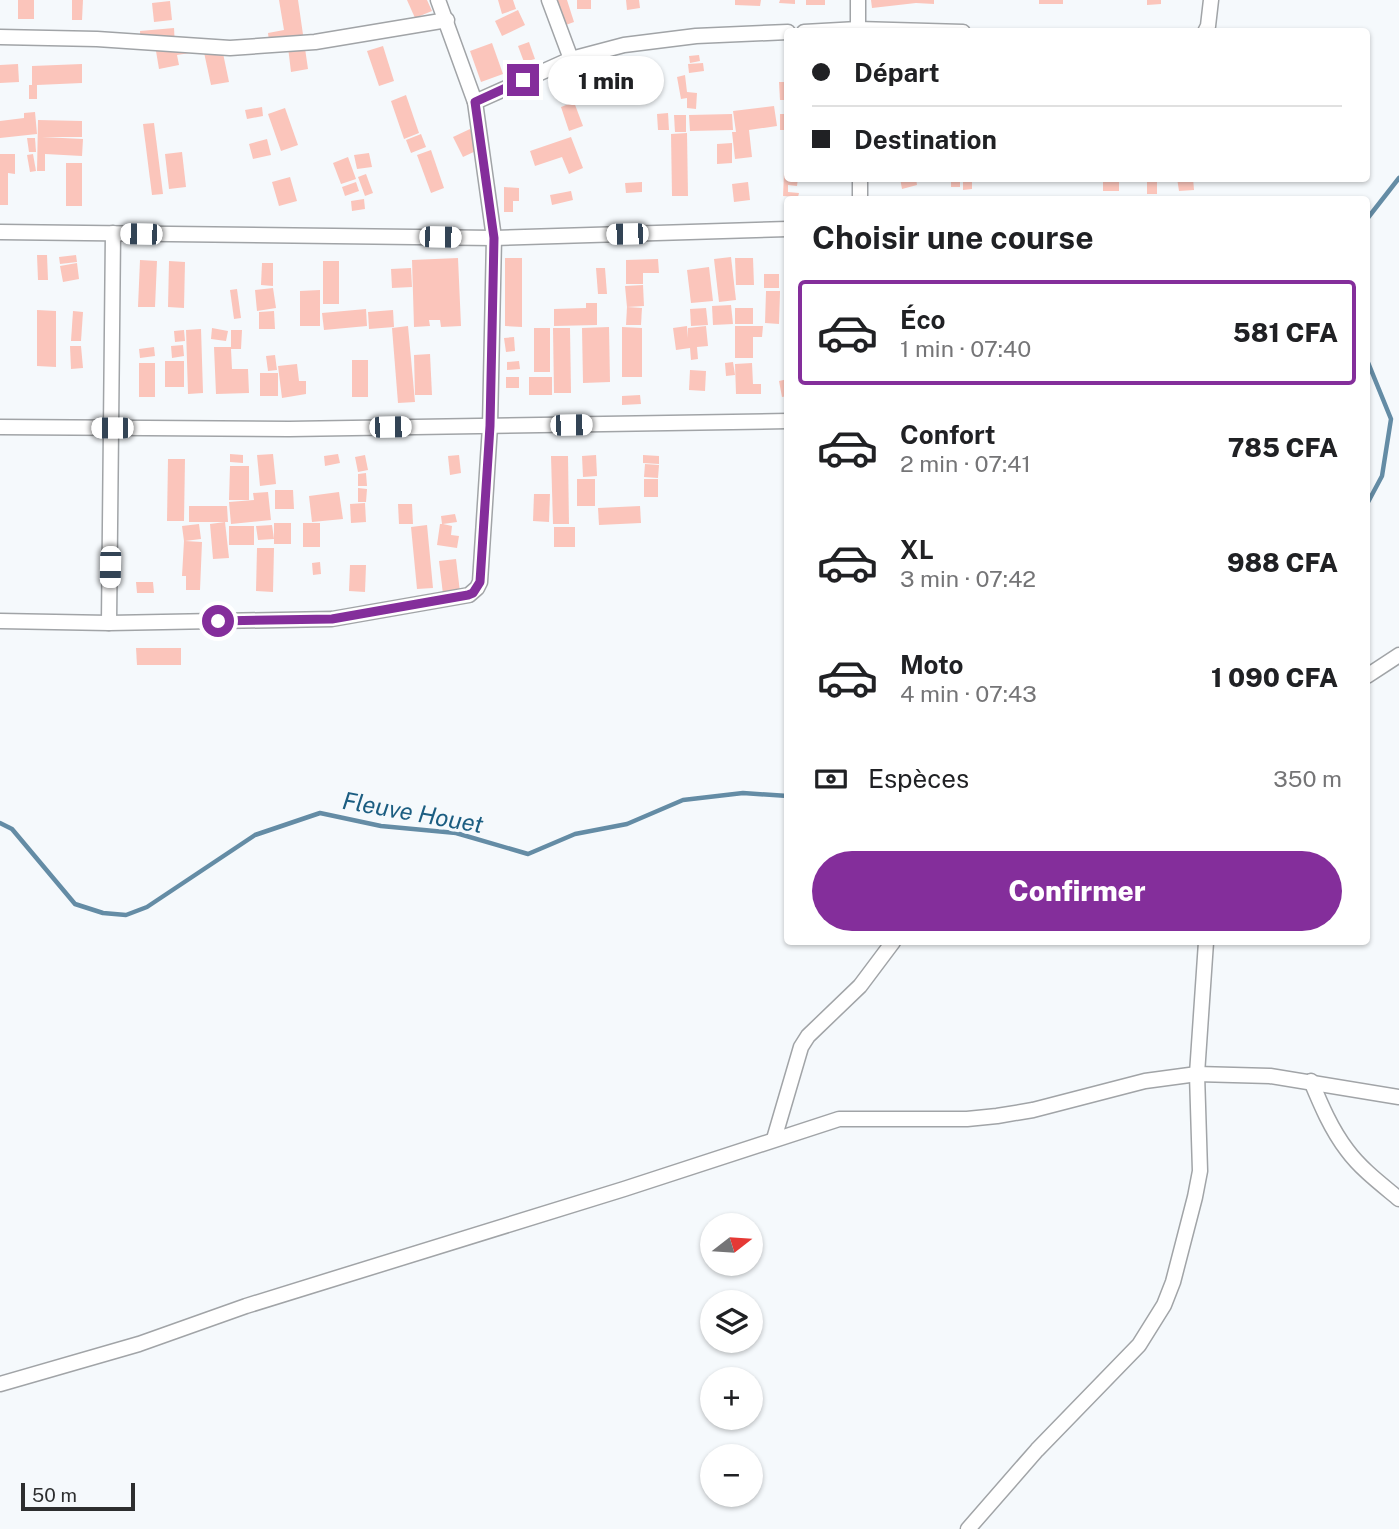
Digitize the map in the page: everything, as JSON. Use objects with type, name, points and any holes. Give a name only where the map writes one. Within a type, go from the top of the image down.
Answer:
[{"type":"street","points":[[0,621],[109,623],[332,619],[473,593],[480,582],[490,426],[494,238],[475,102],[438,0]]},
{"type":"street","points":[[549,0],[570,59]]},
{"type":"street","points":[[858,0],[858,28]]},
{"type":"street","points":[[1207,28],[1211,0]]},
{"type":"street","points":[[0,37],[97,39],[230,48],[315,42],[447,20]]},
{"type":"street","points":[[475,102],[570,59],[636,43],[696,36],[784,32]]},
{"type":"street","points":[[0,232],[494,238],[784,229]]},
{"type":"street","points":[[109,623],[113,233]]},
{"type":"street","points":[[0,427],[289,429],[784,421]]},
{"type":"street","points":[[1370,674],[1399,654]]},
{"type":"street","points":[[774,1139],[801,1047],[808,1036],[860,986],[891,945]]},
{"type":"street","points":[[968,1529],[1037,1450],[1139,1345],[1164,1305],[1176,1270],[1200,1171],[1197,1074],[1206,945]]},
{"type":"street","points":[[0,1384],[139,1344],[246,1306],[839,1119],[967,1119],[997,1116],[1033,1110],[1144,1081],[1197,1074],[1270,1076],[1399,1097]]},
{"type":"street","points":[[1311,1082],[1331,1125],[1347,1150],[1372,1177],[1399,1199]]},
{"type":"building","points":[[18,0],[34,0],[34,19],[18,19]]},
{"type":"building","points":[[72,0],[83,0],[82,20],[72,20]]},
{"type":"building","points":[[279,0],[298,0],[308,69],[291,72],[288,47],[270,49],[268,33],[284,30]]},
{"type":"building","points":[[407,0],[427,0],[432,11],[415,18]]},
{"type":"building","points":[[498,0],[513,0],[516,9],[502,14]]},
{"type":"building","points":[[554,0],[567,0],[574,22],[563,26]]},
{"type":"building","points":[[577,0],[591,0],[591,9],[577,9]]},
{"type":"building","points":[[626,0],[639,0],[640,8],[627,10]]},
{"type":"building","points":[[735,0],[761,0],[760,6],[735,5]]},
{"type":"building","points":[[780,0],[795,0],[795,4],[779,3]]},
{"type":"building","points":[[806,0],[825,0],[825,5],[806,5]]},
{"type":"building","points":[[871,0],[934,0],[934,4],[916,3],[872,8]]},
{"type":"building","points":[[1039,0],[1063,0],[1063,4],[1039,4]]},
{"type":"building","points":[[1147,0],[1161,0],[1161,4],[1147,5]]},
{"type":"building","points":[[170,1],[172,20],[154,22],[152,3]]},
{"type":"building","points":[[518,10],[525,25],[502,36],[495,21]]},
{"type":"building","points":[[174,28],[175,46],[141,49],[140,31]]},
{"type":"building","points":[[220,39],[229,82],[211,85],[202,43]]},
{"type":"building","points":[[529,42],[535,59],[524,62],[518,46]]},
{"type":"building","points":[[492,43],[503,74],[481,82],[470,51]]},
{"type":"building","points":[[383,46],[394,81],[379,86],[367,51]]},
{"type":"building","points":[[177,47],[196,52],[177,55],[179,65],[159,69],[156,51]]},
{"type":"building","points":[[699,55],[700,61],[690,63],[689,56]]},
{"type":"building","points":[[622,63],[625,86],[603,88],[600,66]]},
{"type":"building","points":[[657,63],[660,91],[644,92],[641,64]]},
{"type":"building","points":[[703,63],[704,71],[689,73],[688,64]]},
{"type":"building","points":[[18,64],[19,82],[0,83],[0,65]]},
{"type":"building","points":[[82,64],[82,83],[37,85],[37,99],[29,99],[32,66]]},
{"type":"building","points":[[581,71],[584,83],[552,93],[549,82]]},
{"type":"building","points":[[685,75],[687,92],[697,93],[696,109],[687,108],[687,98],[681,99],[677,77]]},
{"type":"building","points":[[779,82],[784,82],[784,100],[780,100]]},
{"type":"building","points":[[406,95],[419,133],[404,139],[391,101]]},
{"type":"building","points":[[574,102],[583,126],[569,131],[561,107]]},
{"type":"building","points":[[774,106],[777,126],[749,130],[752,157],[735,159],[732,132],[736,132],[733,111]]},
{"type":"building","points":[[262,107],[263,116],[247,119],[245,110]]},
{"type":"building","points":[[285,108],[298,145],[281,151],[268,114]]},
{"type":"building","points":[[35,112],[37,134],[0,138],[0,121],[24,118],[24,113]]},
{"type":"building","points":[[668,113],[669,130],[658,130],[657,114]]},
{"type":"building","points":[[732,114],[733,130],[690,131],[689,115]]},
{"type":"building","points":[[780,114],[784,114],[784,130],[780,130]]},
{"type":"building","points":[[674,115],[686,115],[686,132],[675,132]]},
{"type":"building","points":[[38,120],[82,121],[82,137],[42,137],[83,139],[82,156],[45,154],[45,171],[37,171]]},
{"type":"building","points":[[154,123],[163,194],[152,195],[143,124]]},
{"type":"building","points":[[470,129],[480,149],[463,157],[453,137]]},
{"type":"building","points":[[687,133],[688,196],[672,196],[671,134]]},
{"type":"building","points":[[421,134],[426,147],[411,153],[406,140]]},
{"type":"building","points":[[571,137],[583,168],[569,174],[562,157],[535,166],[530,151]]},
{"type":"building","points":[[27,138],[35,138],[36,152],[29,152]]},
{"type":"building","points":[[267,139],[271,155],[253,159],[249,144]]},
{"type":"building","points":[[732,143],[732,163],[717,164],[717,144]]},
{"type":"building","points":[[431,150],[444,188],[431,193],[417,155]]},
{"type":"building","points":[[182,152],[186,187],[169,189],[165,154]]},
{"type":"building","points":[[369,153],[372,167],[357,169],[354,155]]},
{"type":"building","points":[[0,154],[15,154],[15,174],[8,173],[8,205],[0,205]]},
{"type":"building","points":[[33,154],[36,171],[30,172],[27,155]]},
{"type":"building","points":[[348,157],[356,179],[341,184],[333,163]]},
{"type":"building","points":[[66,163],[82,163],[82,206],[66,206]]},
{"type":"building","points":[[784,172],[784,182],[798,182],[797,186],[788,185],[788,192],[799,193],[798,196],[783,196]]},
{"type":"building","points":[[366,174],[373,193],[365,196],[358,177]]},
{"type":"building","points":[[290,177],[297,201],[279,206],[272,182]]},
{"type":"building","points":[[356,182],[359,191],[345,196],[342,187]]},
{"type":"building","points":[[642,182],[642,192],[626,193],[625,183]]},
{"type":"building","points":[[748,182],[750,200],[734,202],[732,184]]},
{"type":"building","points":[[901,182],[917,182],[917,185],[902,189]]},
{"type":"building","points":[[951,182],[960,182],[960,187],[951,187]]},
{"type":"building","points":[[963,182],[972,182],[972,189],[963,190]]},
{"type":"building","points":[[1103,182],[1119,182],[1119,191],[1103,191]]},
{"type":"building","points":[[1147,182],[1157,182],[1157,194],[1147,194]]},
{"type":"building","points":[[1178,182],[1193,182],[1194,190],[1179,191]]},
{"type":"building","points":[[504,187],[519,188],[519,201],[513,201],[513,212],[504,212]]},
{"type":"building","points":[[571,191],[573,200],[552,205],[550,195]]},
{"type":"building","points":[[364,199],[365,209],[352,211],[351,201]]},
{"type":"building","points":[[37,255],[47,255],[48,280],[38,280]]},
{"type":"building","points":[[76,255],[77,262],[60,264],[59,257]]},
{"type":"building","points":[[731,257],[736,300],[719,302],[714,259]]},
{"type":"building","points":[[458,258],[461,326],[441,327],[440,320],[429,320],[430,326],[414,327],[412,260]]},
{"type":"building","points":[[505,258],[522,258],[522,327],[505,326]]},
{"type":"building","points":[[735,258],[753,258],[754,285],[736,285]]},
{"type":"building","points":[[658,259],[659,273],[643,273],[643,284],[626,284],[626,260]]},
{"type":"building","points":[[140,260],[157,261],[155,307],[138,307]]},
{"type":"building","points":[[169,261],[185,262],[184,308],[168,307]]},
{"type":"building","points":[[323,261],[339,261],[339,304],[323,304]]},
{"type":"building","points":[[77,263],[79,279],[63,282],[60,266]]},
{"type":"building","points":[[262,263],[273,263],[273,286],[261,285]]},
{"type":"building","points":[[709,267],[713,301],[691,303],[687,270]]},
{"type":"building","points":[[411,268],[412,287],[392,288],[391,269]]},
{"type":"building","points":[[596,268],[605,268],[607,294],[598,294]]},
{"type":"building","points":[[764,274],[779,274],[779,288],[764,288]]},
{"type":"building","points":[[643,285],[644,306],[627,307],[625,286]]},
{"type":"building","points":[[273,288],[276,308],[257,311],[255,290]]},
{"type":"building","points":[[237,289],[241,318],[234,319],[230,290]]},
{"type":"building","points":[[320,290],[320,326],[300,326],[300,291]]},
{"type":"building","points":[[766,291],[780,291],[779,324],[765,323]]},
{"type":"building","points":[[586,303],[597,303],[597,325],[554,326],[554,309],[586,308]]},
{"type":"building","points":[[731,305],[733,324],[713,325],[712,306]]},
{"type":"building","points":[[627,307],[642,308],[641,325],[626,325]]},
{"type":"building","points":[[706,308],[708,325],[691,326],[690,309]]},
{"type":"building","points":[[735,308],[753,308],[753,324],[735,324]]},
{"type":"building","points":[[366,309],[367,326],[324,330],[322,313]]},
{"type":"building","points":[[37,310],[56,311],[56,367],[37,366]]},
{"type":"building","points":[[393,310],[394,327],[369,329],[368,312]]},
{"type":"building","points":[[73,311],[83,312],[81,341],[71,341]]},
{"type":"building","points":[[274,311],[275,329],[259,329],[259,312]]},
{"type":"building","points":[[408,326],[415,402],[398,403],[392,328]]},
{"type":"building","points":[[687,326],[688,338],[688,328],[706,326],[708,346],[697,347],[698,359],[691,360],[690,348],[676,350],[673,328]]},
{"type":"building","points":[[735,326],[763,326],[762,337],[753,337],[753,358],[735,358]]},
{"type":"building","points":[[609,327],[610,382],[583,383],[582,328]]},
{"type":"building","points":[[622,327],[642,328],[642,377],[622,377]]},
{"type":"building","points":[[212,328],[228,331],[226,341],[211,339]]},
{"type":"building","points":[[534,328],[550,328],[550,372],[534,372]]},
{"type":"building","points":[[553,328],[570,328],[571,393],[554,393]]},
{"type":"building","points":[[201,329],[203,393],[188,394],[186,330]]},
{"type":"building","points":[[184,330],[185,341],[175,342],[174,331]]},
{"type":"building","points":[[231,330],[242,330],[241,349],[231,349],[232,369],[248,369],[249,393],[216,394],[214,347],[231,347]]},
{"type":"building","points":[[514,337],[515,351],[506,352],[504,338]]},
{"type":"building","points":[[183,345],[184,356],[172,358],[171,346]]},
{"type":"building","points":[[70,346],[81,346],[83,368],[71,369]]},
{"type":"building","points":[[154,347],[155,356],[140,358],[139,349]]},
{"type":"building","points":[[430,354],[432,395],[415,395],[414,355]]},
{"type":"building","points":[[275,355],[277,370],[268,371],[266,356]]},
{"type":"building","points":[[352,360],[368,360],[368,397],[352,397]]},
{"type":"building","points":[[165,361],[184,361],[184,387],[165,387]]},
{"type":"building","points":[[519,361],[520,369],[507,370],[507,362]]},
{"type":"building","points":[[733,362],[735,375],[726,376],[725,363]]},
{"type":"building","points":[[139,363],[155,363],[155,397],[139,397]]},
{"type":"building","points":[[752,363],[753,384],[761,384],[761,394],[736,394],[735,364]]},
{"type":"building","points":[[297,364],[299,381],[306,381],[306,394],[282,398],[278,366]]},
{"type":"building","points":[[690,370],[706,371],[705,391],[689,390]]},
{"type":"building","points":[[260,373],[278,373],[278,396],[260,396]]},
{"type":"building","points":[[506,377],[519,377],[519,388],[506,388]]},
{"type":"building","points":[[529,377],[552,377],[552,395],[529,395]]},
{"type":"building","points":[[784,380],[784,397],[782,397],[779,381]]},
{"type":"building","points":[[640,395],[641,404],[622,405],[622,396]]},
{"type":"building","points":[[230,454],[243,455],[243,463],[230,462]]},
{"type":"building","points":[[273,454],[276,484],[260,486],[257,455]]},
{"type":"building","points":[[338,454],[340,463],[325,466],[324,456]]},
{"type":"building","points":[[365,455],[368,470],[358,472],[355,457]]},
{"type":"building","points":[[459,455],[461,473],[450,475],[448,456]]},
{"type":"building","points":[[596,455],[597,476],[583,477],[582,456]]},
{"type":"building","points":[[643,455],[659,456],[659,464],[643,463]]},
{"type":"building","points":[[551,456],[568,456],[569,524],[553,524]]},
{"type":"building","points":[[168,459],[185,459],[184,521],[167,521]]},
{"type":"building","points":[[645,464],[659,465],[658,478],[644,477]]},
{"type":"building","points":[[230,466],[249,466],[249,500],[229,500]]},
{"type":"building","points":[[366,473],[367,486],[358,486],[358,474]]},
{"type":"building","points":[[577,479],[595,479],[595,506],[577,506]]},
{"type":"building","points":[[644,479],[658,479],[658,497],[644,497]]},
{"type":"building","points":[[358,488],[367,489],[366,502],[358,502]]},
{"type":"building","points":[[275,490],[293,490],[294,509],[275,509]]},
{"type":"building","points":[[268,492],[271,520],[231,524],[229,502],[254,500],[253,493]]},
{"type":"building","points":[[339,492],[343,519],[312,522],[309,496]]},
{"type":"building","points":[[534,494],[550,494],[549,522],[533,521]]},
{"type":"building","points":[[365,503],[366,522],[351,523],[350,504]]},
{"type":"building","points":[[398,504],[412,504],[413,524],[399,524]]},
{"type":"building","points":[[189,506],[227,506],[228,522],[189,522]]},
{"type":"building","points":[[640,506],[641,523],[599,525],[598,508]]},
{"type":"building","points":[[455,514],[457,522],[443,524],[452,526],[451,535],[459,536],[457,548],[437,545],[441,516]]},
{"type":"building","points":[[225,522],[229,558],[213,559],[210,524]]},
{"type":"building","points":[[274,523],[291,523],[291,544],[274,544]]},
{"type":"building","points":[[303,523],[320,523],[320,547],[303,547]]},
{"type":"building","points":[[199,524],[201,539],[185,541],[202,542],[200,590],[186,590],[186,576],[182,576],[182,526]]},
{"type":"building","points":[[272,525],[274,539],[258,540],[256,526]]},
{"type":"building","points":[[427,525],[433,588],[417,589],[411,527]]},
{"type":"building","points":[[229,526],[254,526],[254,545],[229,545]]},
{"type":"building","points":[[554,527],[575,527],[575,547],[554,547]]},
{"type":"building","points":[[257,548],[274,548],[273,592],[256,591]]},
{"type":"building","points":[[456,559],[460,592],[443,594],[439,561]]},
{"type":"building","points":[[320,562],[321,574],[313,575],[312,563]]},
{"type":"building","points":[[350,565],[366,565],[365,592],[349,591]]},
{"type":"building","points":[[136,582],[153,582],[154,593],[137,593]]},
{"type":"building","points":[[136,648],[181,648],[181,665],[137,665]]},
{"type":"waterway","name":"Fleuve Houet","points":[[1370,215],[1399,178]]},
{"type":"waterway","name":"Fleuve Houet","points":[[1370,367],[1391,419],[1382,476],[1370,498]]},
{"type":"waterway","name":"Fleuve Houet","points":[[0,823],[12,829],[75,904],[103,913],[126,915],[147,907],[255,835],[320,813],[381,826],[456,833],[528,854],[575,834],[627,824],[683,800],[743,793],[784,796]]},
{"type":"route","points":[[218,621],[332,619],[468,595],[477,588],[480,582],[490,426],[494,238],[475,102],[523,80]]}]
